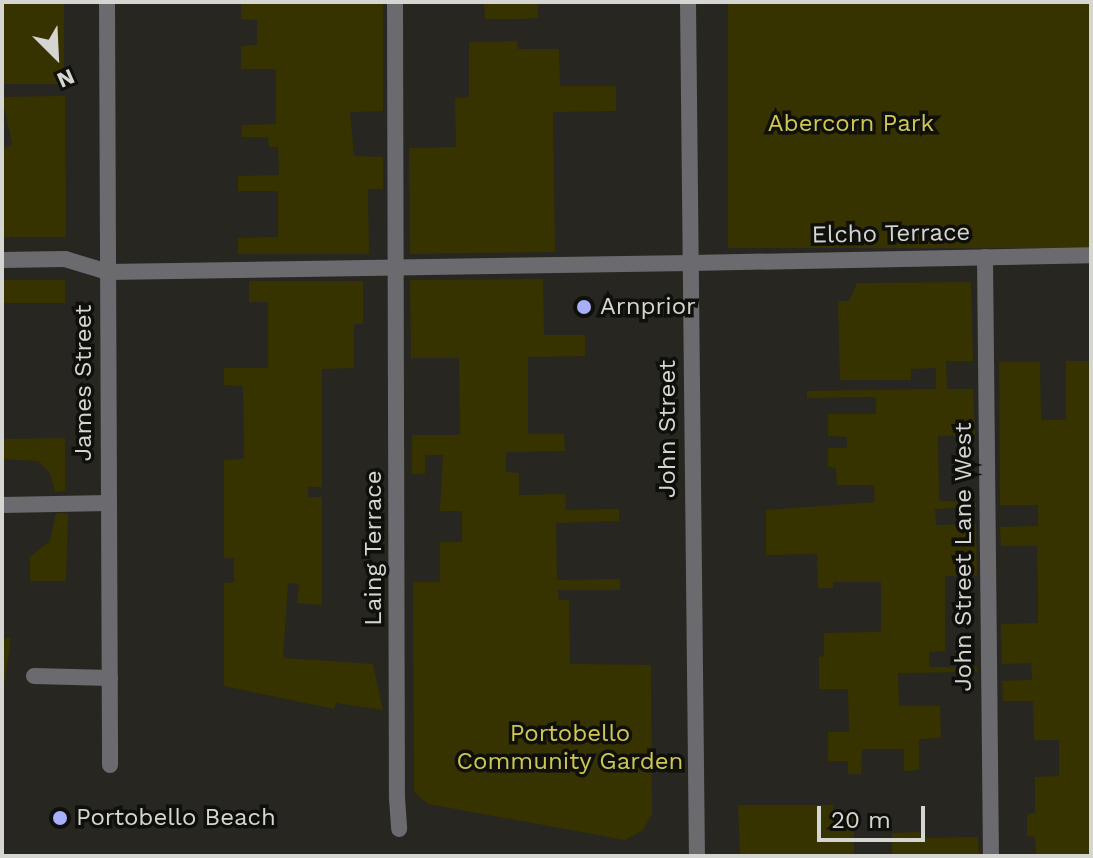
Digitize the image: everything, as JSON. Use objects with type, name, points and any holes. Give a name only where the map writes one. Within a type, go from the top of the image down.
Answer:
[{"type":"street","name":"James Street","points":[[107,2],[110,765]]},
{"type":"street","name":"Laing Terrace","points":[[395,2],[399,829]]},
{"type":"street","name":"John Street","points":[[688,2],[697,856]]},
{"type":"street","name":"Elcho Terrace","points":[[2,260],[65,259],[108,272],[1091,255]]},
{"type":"street","name":"John Street Lane West","points":[[985,257],[991,856]]},
{"type":"street","points":[[2,505],[109,503]]},
{"type":"street","points":[[34,676],[110,678]]},
{"type":"green space","points":[[2,2],[64,2],[64,84],[2,84]]},
{"type":"green space","points":[[241,2],[383,2],[383,111],[350,112],[354,156],[383,157],[383,189],[368,189],[369,254],[238,254],[238,238],[278,237],[278,191],[238,191],[238,176],[279,175],[278,147],[269,147],[268,137],[242,137],[242,125],[276,124],[276,69],[241,69],[241,46],[257,45],[257,20],[241,19]]},
{"type":"green space","points":[[484,2],[615,2],[538,3],[538,18],[485,19]]},
{"type":"green space","name":"Abercorn Park","points":[[728,2],[1091,2],[1091,248],[728,248]]},
{"type":"green space","points":[[517,41],[518,49],[559,49],[560,86],[616,86],[616,111],[553,112],[555,252],[410,254],[409,148],[456,147],[455,98],[469,97],[469,42]]},
{"type":"green space","points":[[65,96],[66,237],[2,237],[2,150],[12,144],[2,97]]},
{"type":"green space","name":"Portobello Community Garden","points":[[543,279],[544,335],[585,335],[585,356],[528,357],[528,434],[564,434],[565,451],[506,452],[506,472],[519,473],[519,495],[565,494],[566,510],[619,509],[619,521],[556,523],[557,580],[620,579],[620,590],[558,590],[559,600],[569,600],[570,664],[651,665],[652,814],[643,830],[625,840],[428,804],[414,792],[413,582],[440,582],[440,542],[462,542],[462,511],[440,511],[443,455],[425,455],[425,474],[412,474],[412,435],[460,435],[459,358],[411,358],[410,280]]},
{"type":"green space","points":[[2,280],[65,280],[65,303],[2,303]]},
{"type":"green space","points":[[249,281],[363,281],[363,324],[354,324],[354,368],[322,369],[322,487],[308,487],[308,497],[322,497],[322,605],[297,603],[299,584],[288,583],[283,658],[373,664],[383,710],[336,703],[334,709],[224,686],[224,583],[234,582],[234,558],[224,558],[224,460],[244,459],[243,386],[224,385],[224,368],[268,368],[268,302],[249,302]]},
{"type":"green space","points":[[971,282],[973,361],[946,361],[947,389],[973,389],[975,435],[938,436],[939,501],[976,502],[976,507],[935,509],[936,525],[976,524],[977,576],[945,576],[945,651],[929,652],[929,667],[977,667],[977,672],[898,673],[899,706],[940,706],[941,738],[919,739],[919,770],[904,771],[904,749],[862,749],[861,774],[848,774],[848,761],[828,761],[828,732],[849,732],[848,689],[819,689],[819,657],[824,656],[824,633],[881,632],[881,582],[833,582],[833,588],[818,588],[817,554],[766,555],[766,510],[875,502],[874,485],[837,485],[836,468],[828,467],[828,448],[847,448],[847,437],[828,436],[828,414],[876,414],[876,397],[807,398],[807,391],[936,389],[936,368],[911,369],[911,380],[840,380],[838,301],[849,301],[857,283]]},
{"type":"green space","points":[[1066,361],[1091,361],[1091,856],[1025,856],[1036,855],[1035,837],[1027,836],[1027,814],[1035,813],[1035,777],[1059,776],[1059,740],[1034,740],[1033,701],[1003,701],[1002,681],[1032,680],[1031,663],[1002,664],[1001,624],[1038,623],[1038,601],[1037,546],[1001,546],[1000,527],[1038,526],[1038,505],[1000,505],[999,362],[1040,362],[1041,420],[1066,420]]},
{"type":"green space","points":[[65,438],[65,491],[55,492],[50,473],[38,461],[2,459],[2,439]]},
{"type":"green space","points":[[56,513],[68,514],[66,581],[30,581],[30,557],[50,541]]},
{"type":"green space","points":[[6,638],[11,638],[2,698],[2,643]]},
{"type":"green space","points":[[738,805],[833,805],[833,813],[854,813],[854,856],[740,856]]},
{"type":"green space","points":[[920,832],[921,838],[978,837],[979,856],[892,856],[892,833]]},
{"type":"place","name":"Arnprior","points":[[584,307]]},
{"type":"place","name":"Portobello Beach","points":[[60,818]]}]
